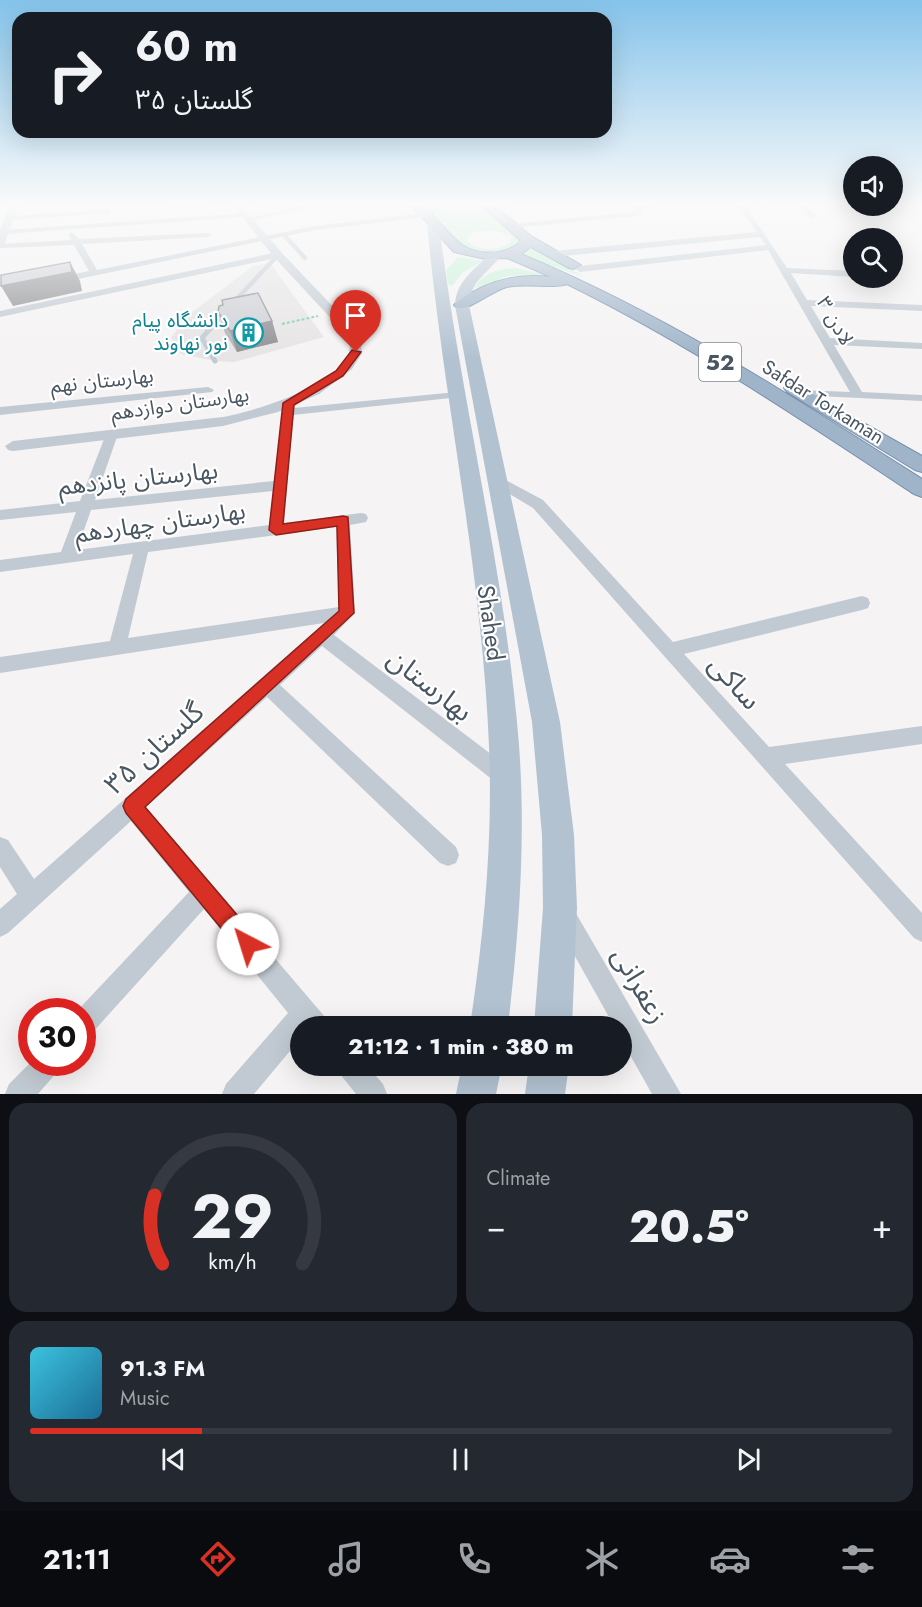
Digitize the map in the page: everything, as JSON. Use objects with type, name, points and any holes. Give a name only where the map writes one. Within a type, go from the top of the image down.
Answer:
[{"type":"highway","name":"Safdar Torkaman","points":[[505,256],[587,287],[729,368],[922,489]]},
{"type":"highway","name":"Safdar Torkaman","points":[[557,256],[800,393],[922,465]]},
{"type":"highway","points":[[462,305],[488,287],[509,281],[547,280],[587,287]]},
{"type":"main road","name":"Shahed","points":[[433,256],[491,620],[501,701],[506,831],[502,909],[490,1016]]},
{"type":"main road","points":[[462,305],[462,291],[466,284],[501,256]]},
{"type":"main road","name":"Shahed","points":[[462,305],[546,722],[558,835],[560,908],[554,1016]]},
{"type":"main road","points":[[545,1094],[547,1076]]},
{"type":"street","points":[[85,256],[95,273]]},
{"type":"street","points":[[53,282],[179,256]]},
{"type":"street","points":[[0,314],[273,256]]},
{"type":"street","name":"بهارستان دوازدهم","points":[[4,449],[239,418],[288,408],[340,374],[354,357],[357,348],[356,338],[279,256]]},
{"type":"street","points":[[580,269],[692,256]]},
{"type":"street","name":"لادن ۳","points":[[776,256],[858,395]]},
{"type":"street","points":[[784,270],[843,273]]},
{"type":"street","points":[[803,303],[922,308]]},
{"type":"street","points":[[826,341],[922,346]]},
{"type":"street","name":"بهارستان نهم","points":[[0,411],[208,390]]},
{"type":"street","points":[[800,393],[922,398]]},
{"type":"street","points":[[276,530],[288,408],[456,395]]},
{"type":"street","points":[[67,557],[112,434]]},
{"type":"street","name":"ساکی","points":[[498,481],[538,504],[922,930]]},
{"type":"street","name":"بهارستان پانزدهم","points":[[0,515],[280,485]]},
{"type":"street","name":"بهارستان چهاردهم","points":[[0,566],[361,518]]},
{"type":"street","points":[[0,665],[346,613],[343,521]]},
{"type":"street","points":[[117,647],[142,547]]},
{"type":"street","points":[[670,650],[862,603]]},
{"type":"street","name":"گلستان ۳۵","points":[[0,925],[346,613]]},
{"type":"street","name":"بهارستان","points":[[322,636],[505,777]]},
{"type":"street","points":[[267,685],[448,855]]},
{"type":"street","points":[[766,757],[922,735]]},
{"type":"street","points":[[132,806],[308,1016]]},
{"type":"street","points":[[0,848],[32,896]]},
{"type":"street","points":[[96,1010],[204,892]]},
{"type":"street","name":"زعفرانی","points":[[560,908],[667,1094]]},
{"type":"street","points":[[236,1094],[290,1040]]},
{"type":"street","points":[[20,1094],[36,1076]]},
{"type":"street","points":[[358,1076],[373,1094]]},
{"type":"lane","points":[[215,361],[202,338],[241,292],[277,256]]},
{"type":"path","points":[[282,324],[332,313]]},
{"type":"shaded area","points":[[270,263],[324,337],[234,362],[215,361],[181,354],[171,338],[187,316],[253,266]]},
{"type":"green space","points":[[524,256],[548,256],[584,277]]},
{"type":"green space","points":[[458,257],[483,261],[462,273],[452,286],[448,284],[446,270]]},
{"type":"green space","points":[[516,268],[546,275],[508,276],[475,288],[482,278],[492,272]]},
{"type":"building","points":[[70,262],[72,272],[1,286],[1,275]]},
{"type":"building","points":[[258,293],[272,321],[230,331],[218,312],[219,306],[223,305],[222,300]]},
{"type":"place","name":"دانشگاه پیام نور نهاوند","points":[[249,332]]},
{"type":"route","points":[[248,944],[132,806],[346,613],[343,521],[276,530],[288,403],[340,374],[351,362],[356,352]]}]
